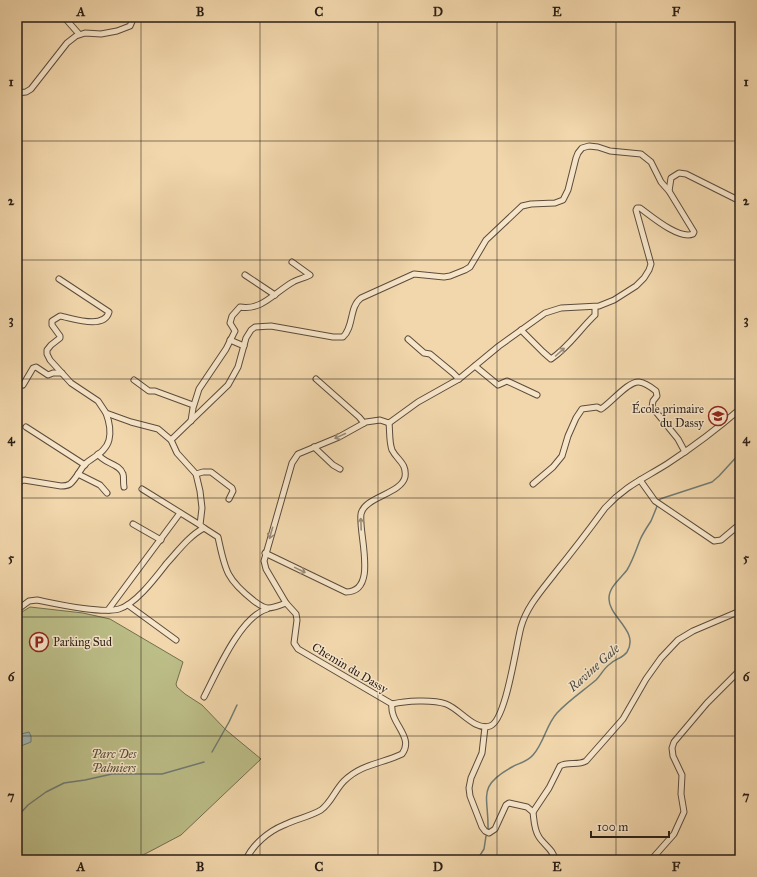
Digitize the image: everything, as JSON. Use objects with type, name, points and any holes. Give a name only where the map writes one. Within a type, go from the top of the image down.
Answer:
[{"type":"street","points":[[64,17],[79,34]]},
{"type":"street","points":[[17,93],[26,92],[31,89],[67,43],[79,34],[101,34],[117,31],[130,26],[134,17]]},
{"type":"street","points":[[171,440],[231,380],[238,367],[248,333],[255,327],[280,327],[333,337],[343,337],[347,332],[355,304],[361,298],[414,274],[444,277],[465,270],[470,267],[486,240],[522,206],[555,203],[563,200],[568,190],[578,152],[582,148],[598,147],[610,151],[641,154],[651,162],[661,182],[669,191],[694,234],[684,235],[664,227],[640,208],[637,208],[636,210],[651,264],[644,278],[636,286],[614,300],[599,306],[561,308],[545,313],[499,346],[459,380],[418,402],[389,423],[370,420],[339,437],[298,454],[292,463],[265,553],[346,592],[352,592],[359,587],[363,582],[365,559],[361,512],[367,504],[402,482],[404,477],[404,465],[393,452],[390,444],[389,423]]},
{"type":"street","points":[[669,191],[671,178],[679,173],[686,174],[740,201]]},
{"type":"street","points":[[190,421],[199,389],[210,374],[235,331],[230,323],[232,316],[240,308],[265,303],[293,282],[310,275],[292,262]]},
{"type":"street","points":[[245,275],[275,295]]},
{"type":"street","points":[[17,486],[24,480],[65,486],[72,482],[85,465],[104,449],[109,440],[109,421],[106,413],[98,401],[71,383],[50,360],[47,350],[50,345],[57,341],[60,336],[52,325],[52,321],[60,316],[85,321],[102,320],[108,315],[109,312],[59,279]]},
{"type":"street","points":[[521,330],[551,359],[569,344],[595,315],[595,307]]},
{"type":"street","points":[[408,339],[424,353],[430,354],[453,373],[459,380]]},
{"type":"street","points":[[230,340],[244,346]]},
{"type":"street","points":[[475,366],[498,384],[507,381],[537,395]]},
{"type":"street","points":[[23,385],[33,368],[36,367],[48,375],[53,373],[62,373]]},
{"type":"street","points":[[316,379],[364,423]]},
{"type":"street","points":[[134,380],[149,391],[155,391],[194,405]]},
{"type":"street","points":[[533,484],[553,467],[562,456],[576,418],[582,409],[597,407],[601,409],[630,385],[638,382],[648,385],[656,391],[657,396],[653,401],[652,407],[678,439],[685,452]]},
{"type":"street","points":[[533,812],[527,807],[509,803],[506,805],[493,832],[485,832],[470,796],[469,788],[470,778],[482,753],[485,727],[494,724],[503,709],[521,626],[530,605],[615,497],[697,444],[740,409]]},
{"type":"street","points":[[17,610],[29,601],[37,600],[100,610],[119,609],[128,605],[145,590],[170,560],[202,526],[202,508],[196,474],[177,453],[171,440],[158,429],[131,422],[106,413]]},
{"type":"street","points":[[26,427],[85,465]]},
{"type":"street","points":[[314,447],[333,466],[340,469]]},
{"type":"street","points":[[98,454],[101,458],[120,468],[124,475],[124,486]]},
{"type":"street","points":[[196,474],[211,472],[232,488],[233,491],[229,499]]},
{"type":"street","points":[[78,474],[100,485],[107,493]]},
{"type":"street","points":[[640,480],[655,501],[714,541],[721,540],[740,524]]},
{"type":"street","points":[[142,489],[218,537],[224,566],[235,583],[242,591],[261,606],[267,608]]},
{"type":"street","points":[[108,610],[180,514]]},
{"type":"street","points":[[133,524],[161,540]]},
{"type":"street","name":"Chemin du Dassy","points":[[265,553],[264,561],[266,569],[286,604],[296,614],[297,620],[294,643],[298,648],[392,704],[401,702],[436,702],[447,704],[474,723],[485,727]]},
{"type":"street","points":[[204,697],[242,627],[262,610],[286,604]]},
{"type":"street","points":[[128,605],[176,640]]},
{"type":"street","points":[[555,860],[554,854],[538,836],[534,827],[533,812],[549,788],[560,766],[569,763],[583,763],[586,761],[623,719],[646,679],[661,658],[678,640],[693,630],[740,611]]},
{"type":"street","points":[[651,860],[674,834],[684,812],[681,794],[682,775],[673,756],[672,748],[674,742],[707,703],[740,670]]},
{"type":"street","points":[[246,860],[270,833],[282,825],[307,817],[322,809],[343,782],[352,774],[363,767],[402,754],[405,740],[401,728],[391,713],[392,704]]},
{"type":"green space","name":"Parc Des Palmiers","points":[[30,607],[83,613],[110,619],[183,662],[176,684],[177,687],[202,705],[226,730],[261,759],[181,835],[145,854],[128,860],[17,860],[17,615]]},
{"type":"water","points":[[29,732],[31,742],[21,746],[17,744],[17,737],[21,734]]},
{"type":"waterway","name":"Ravine Gale","points":[[488,830],[487,793],[493,780],[512,767],[526,761],[531,757],[540,745],[550,723],[557,713],[596,680],[608,666],[627,652],[630,644],[630,637],[613,612],[609,598],[613,586],[627,570],[633,559],[641,537],[651,521],[660,499],[712,482],[740,453]]},
{"type":"waterway","points":[[212,752],[237,705]]},
{"type":"waterway","points":[[17,817],[28,805],[46,792],[64,783],[112,774],[162,774],[204,762]]},
{"type":"waterway","name":"Ravine Gale","points":[[477,860],[484,849],[486,836]]},
{"type":"place","name":"École primaire du Dassy","points":[[718,416]]},
{"type":"place","name":"Parking Sud","points":[[39,642]]}]
